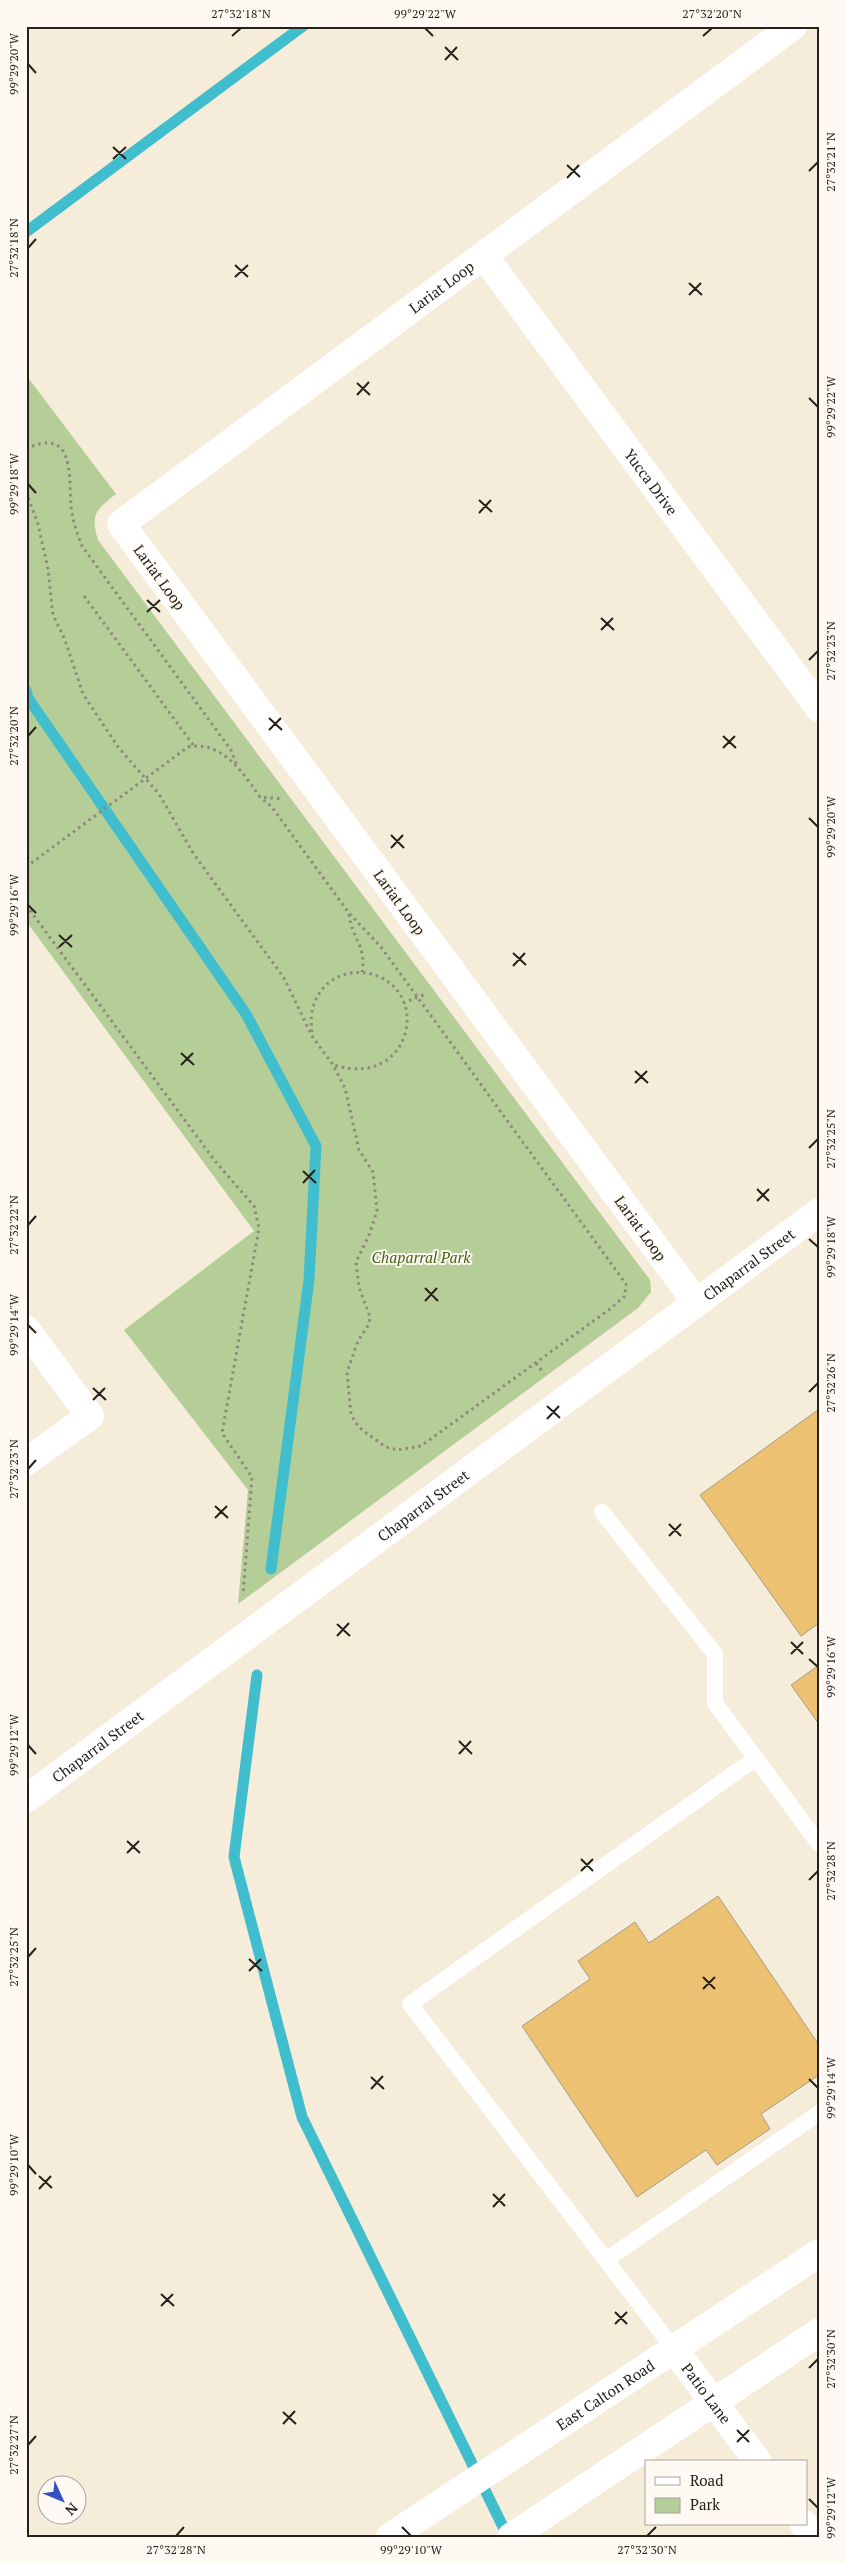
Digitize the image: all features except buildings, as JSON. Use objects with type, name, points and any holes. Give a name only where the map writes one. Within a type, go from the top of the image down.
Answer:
[{"type":"street","name":"Lariat Loop","points":[[696,1302],[121,524],[793,26]]},
{"type":"street","name":"Yucca Drive","points":[[484,256],[819,708]]},
{"type":"street","name":"Chaparral Street","points":[[26,1799],[819,1212]]},
{"type":"street","points":[[26,1329],[90,1416],[26,1462]]},
{"type":"street","name":"East Calton Road","points":[[390,2537],[819,2252]]},
{"type":"street","points":[[510,2537],[819,2332]]},
{"type":"street","name":"Patio Lane","points":[[674,2349],[757,2460]]},
{"type":"street","points":[[805,2526],[813,2537]]},
{"type":"lane","points":[[602,1512],[715,1654],[715,1703],[819,1844]]},
{"type":"lane","points":[[674,2349],[410,2004],[756,1758]]},
{"type":"lane","points":[[606,2260],[819,2113]]},
{"type":"path","points":[[26,448],[36,444],[48,443],[57,444],[62,449],[67,457],[70,469],[74,521],[82,546],[231,750],[237,766]]},
{"type":"path","points":[[26,492],[38,524],[48,569],[53,615],[65,640],[83,694],[118,747],[145,777],[173,815],[193,853],[284,978],[312,1036],[333,1065],[345,1088],[359,1150],[373,1172],[376,1184],[377,1210],[369,1235],[356,1262],[359,1288],[370,1317],[369,1324],[358,1341],[347,1372],[351,1414],[355,1422],[386,1447],[410,1450],[421,1446],[625,1296],[626,1284],[381,947],[349,913],[271,806],[260,797],[237,766],[214,748],[194,746],[180,751],[145,777],[141,780],[26,867]]},
{"type":"path","points":[[84,596],[194,746]]},
{"type":"path","points":[[260,797],[289,800]]},
{"type":"path","points":[[26,906],[215,1161],[254,1206],[258,1217],[259,1228],[222,1433],[252,1477],[243,1595]]},
{"type":"path","points":[[349,913],[350,925],[362,948],[362,972]]},
{"type":"path","points":[[312,1036],[310,1020],[313,1005],[320,991],[331,981],[346,974],[362,972],[376,975],[390,983],[400,994],[406,1009],[407,1026],[403,1042],[393,1056],[379,1066],[364,1070],[348,1070],[333,1065]]},
{"type":"path","points":[[403,1003],[431,992]]},
{"type":"path","points":[[536,1363],[544,1374]]},
{"type":"green space","name":"Chaparral Park","points":[[26,375],[116,494],[96,513],[95,524],[98,540],[650,1280],[651,1292],[638,1308],[238,1604],[248,1490],[124,1330],[254,1231],[26,921]]},
{"type":"waterway","points":[[26,232],[303,26]]},
{"type":"waterway","points":[[26,690],[28,698],[246,1014],[316,1146],[309,1280],[271,1569]]},
{"type":"waterway","points":[[257,1675],[234,1857],[302,2117],[508,2537]]}]
